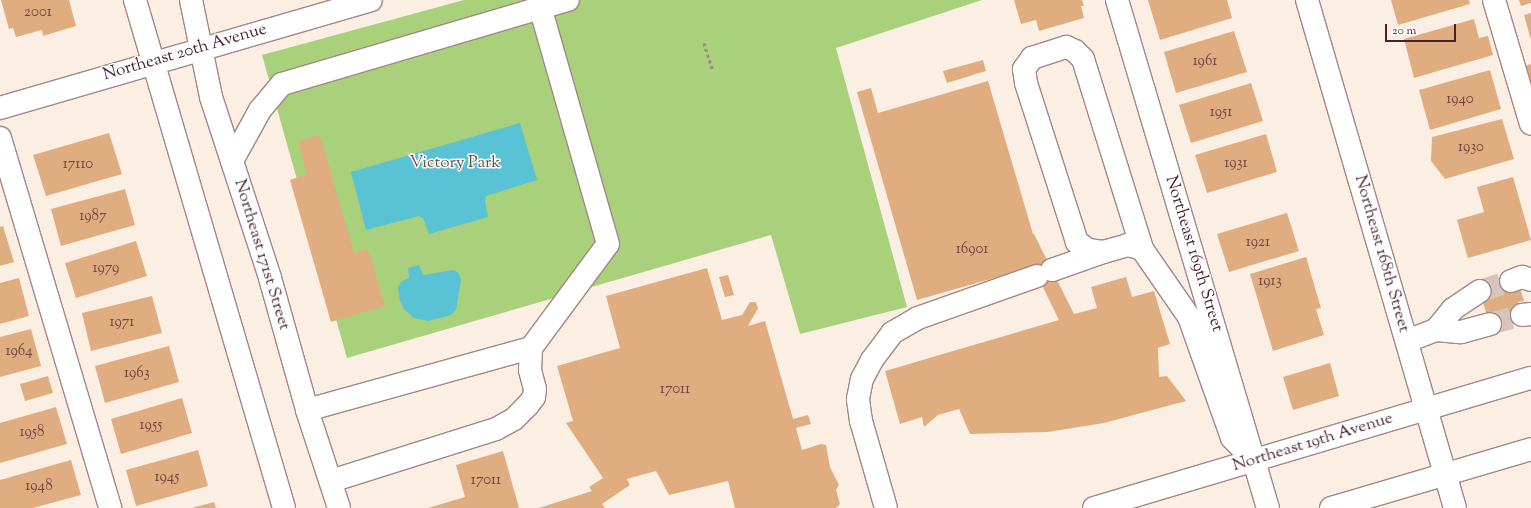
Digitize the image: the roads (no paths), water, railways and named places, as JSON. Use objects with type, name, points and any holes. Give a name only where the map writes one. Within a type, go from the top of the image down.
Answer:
[{"type":"street","points":[[135,0],[284,508]]},
{"type":"street","name":"Northeast 171st Street","points":[[191,0],[211,97],[270,278],[307,410],[339,508]]},
{"type":"street","name":"Northeast 20th Avenue","points":[[0,108],[153,62],[371,0]]},
{"type":"street","points":[[232,161],[260,110],[282,84],[540,4],[568,0]]},
{"type":"street","name":"Northeast 169th Street","points":[[1117,0],[1255,460],[1268,508]]},
{"type":"street","name":"Northeast 168th Street","points":[[1307,0],[1455,508]]},
{"type":"street","points":[[1494,0],[1531,124]]},
{"type":"street","points":[[331,481],[496,430],[514,419],[534,397],[535,389],[530,370],[531,348],[608,244],[540,4]]},
{"type":"street","points":[[1103,252],[1088,250],[1077,242],[1026,83],[1024,69],[1032,58],[1066,47],[1075,51],[1083,59],[1142,249],[1189,317],[1232,438],[1255,460]]},
{"type":"street","points":[[0,138],[110,508]]},
{"type":"street","points":[[886,508],[861,421],[858,399],[862,379],[872,360],[892,333],[918,318],[1103,252],[1128,245],[1142,249]]},
{"type":"street","points":[[1436,330],[1453,309],[1480,291]]},
{"type":"street","points":[[1407,341],[1436,330],[1461,332],[1490,324]]},
{"type":"street","points":[[307,410],[531,348]]},
{"type":"street","name":"Northeast 19th Avenue","points":[[1094,508],[1531,378]]},
{"type":"street","points":[[1331,508],[1445,473],[1531,449]]},
{"type":"water","points":[[520,123],[537,180],[486,196],[485,202],[488,217],[429,234],[423,218],[419,216],[366,230],[351,172]]},
{"type":"water","points":[[419,265],[423,275],[453,270],[459,273],[461,280],[456,310],[451,315],[428,321],[414,318],[404,309],[400,301],[398,287],[401,282],[409,278],[408,268]]},
{"type":"tunnel","points":[[1480,291],[1511,281]]},
{"type":"tunnel","points":[[1490,324],[1522,315]]},
{"type":"park label","name":"Victory Park","points":[[455,164]]}]
